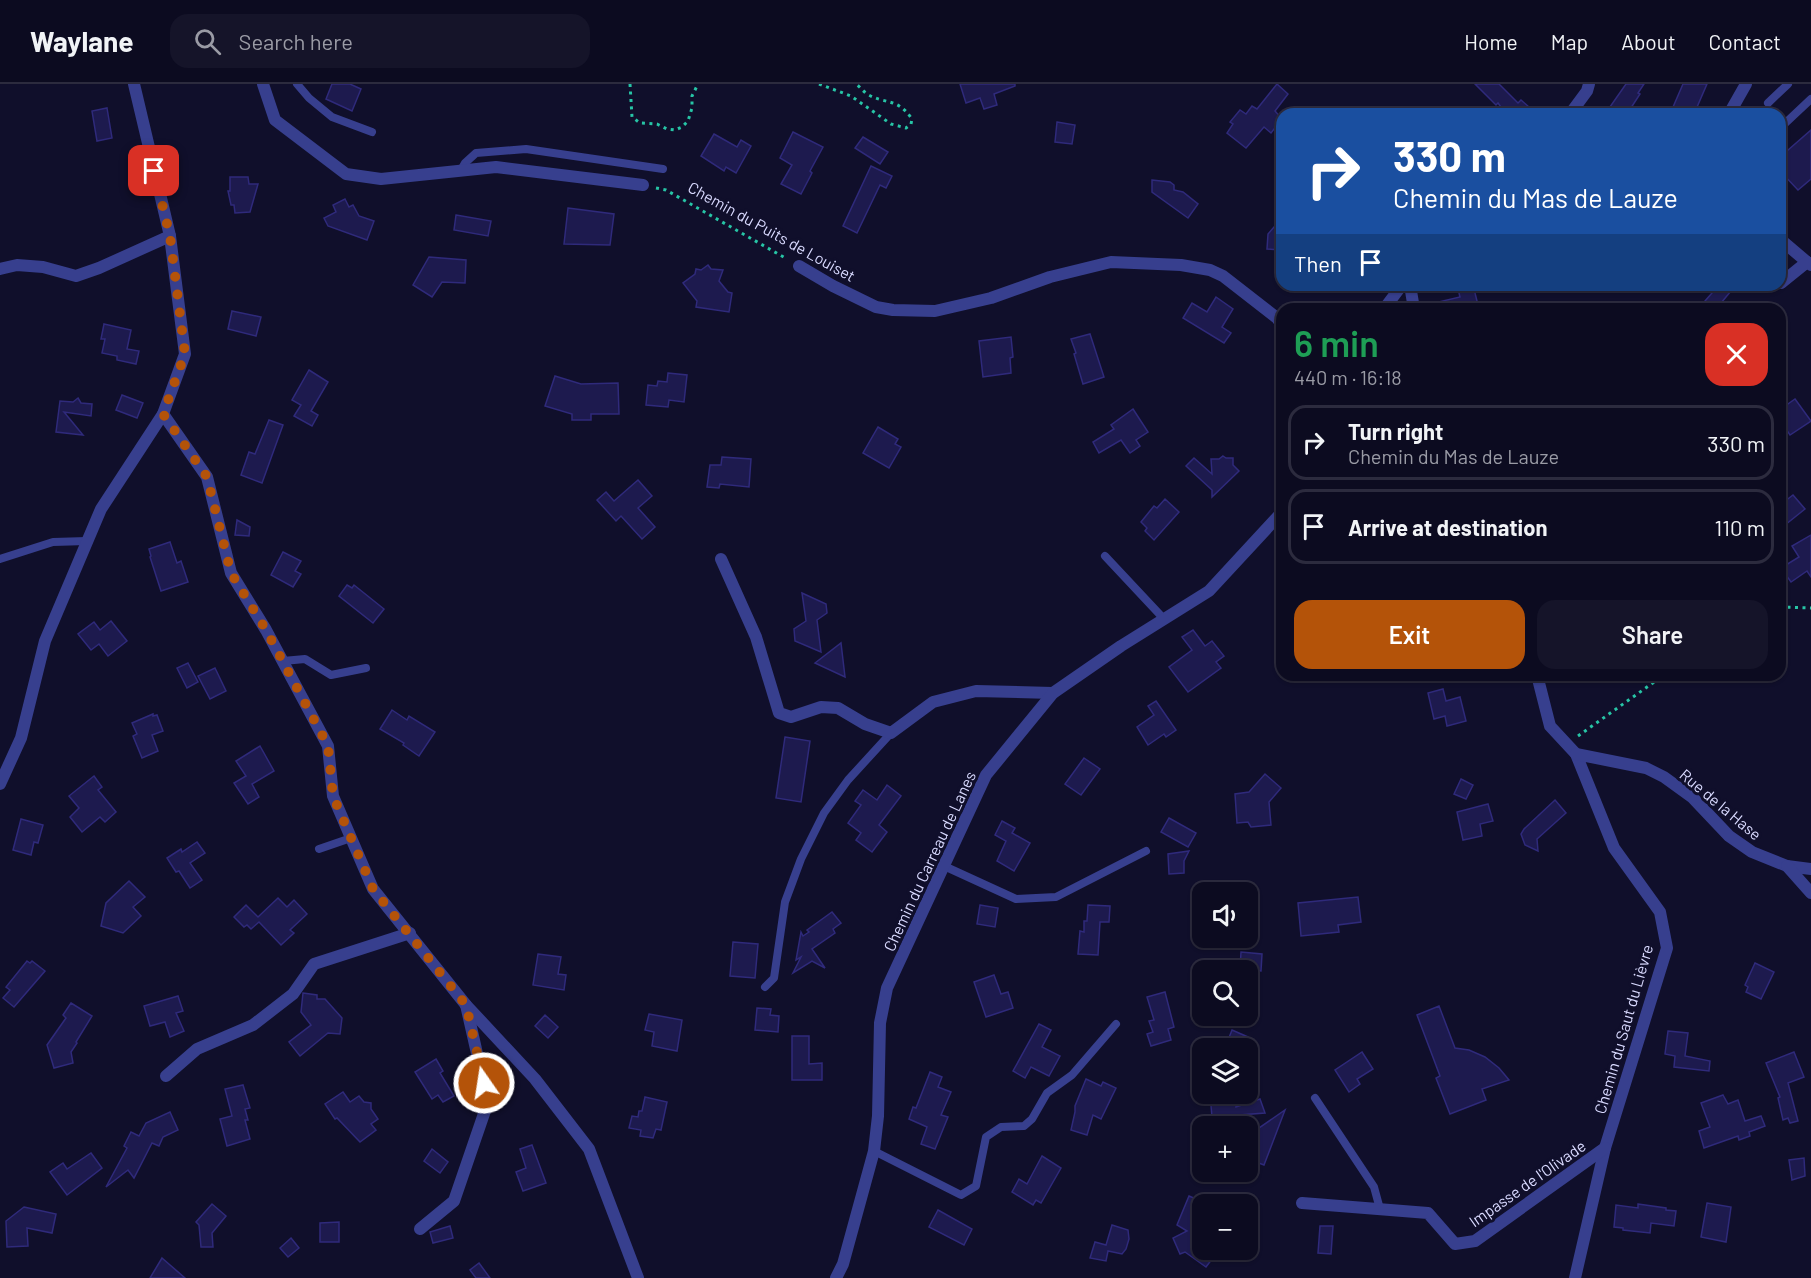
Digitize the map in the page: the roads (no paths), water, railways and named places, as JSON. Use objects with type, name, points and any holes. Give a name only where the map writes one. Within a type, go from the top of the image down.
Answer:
[{"type":"street","points":[[0,784],[21,738],[45,641],[87,541],[101,509],[163,414],[185,354],[170,236],[134,84]]},
{"type":"street","points":[[263,84],[275,120],[346,174],[381,179],[496,167],[643,185]]},
{"type":"street","points":[[1574,108],[1587,91],[1589,84]]},
{"type":"street","points":[[1732,108],[1746,84]]},
{"type":"street","points":[[0,269],[17,265],[43,267],[76,276],[170,236]]},
{"type":"street","points":[[1786,244],[1809,263],[1786,279]]},
{"type":"street","name":"Chemin du Puits de Louiset","points":[[799,266],[876,307],[893,310],[935,311],[991,298],[1050,277],[1111,261],[1181,265],[1210,270],[1223,276],[1276,317]]},
{"type":"street","points":[[163,414],[207,477],[231,573],[283,661],[328,746],[333,796],[373,889],[466,1005],[535,1079],[589,1149],[638,1278]]},
{"type":"street","name":"Chemin du Carreau de Lanes","points":[[836,1278],[843,1264],[874,1151],[878,1116],[880,1023],[887,988],[986,775],[1053,693],[1121,646],[1209,591],[1276,518]]},
{"type":"street","points":[[721,559],[756,637],[778,713],[791,717],[821,707],[838,708],[865,724],[891,732],[933,702],[976,692],[1053,693]]},
{"type":"street","name":"Chemin du Saut du Lièvre","points":[[1539,681],[1550,726],[1576,754],[1614,848],[1660,912],[1667,948],[1605,1148],[1575,1278]]},
{"type":"street","name":"Rue de la Hase","points":[[1576,754],[1646,768],[1664,777],[1694,798],[1729,836],[1752,852],[1787,866],[1811,869]]},
{"type":"street","points":[[1787,866],[1811,893]]},
{"type":"street","points":[[166,1076],[196,1049],[253,1025],[293,994],[314,964],[410,933]]},
{"type":"street","points":[[420,1229],[454,1201],[488,1102],[466,1005]]},
{"type":"street","name":"Impasse de l'Olivade","points":[[1302,1203],[1428,1213],[1455,1244],[1475,1241],[1605,1148]]},
{"type":"lane","points":[[297,84],[309,98],[332,117],[372,132]]},
{"type":"lane","points":[[1768,103],[1788,84]]},
{"type":"lane","points":[[1786,122],[1811,99]]},
{"type":"lane","points":[[461,170],[476,153],[526,149],[663,169]]},
{"type":"lane","points":[[0,559],[53,542],[87,541]]},
{"type":"lane","points":[[1106,556],[1164,619]]},
{"type":"lane","points":[[283,661],[305,659],[331,675],[366,668]]},
{"type":"lane","points":[[765,987],[774,978],[785,902],[801,859],[824,813],[848,780],[891,732]]},
{"type":"lane","points":[[319,849],[351,838]]},
{"type":"lane","points":[[944,866],[1016,899],[1056,897],[1146,851]]},
{"type":"lane","points":[[874,1151],[961,1195],[976,1186],[986,1137],[1001,1127],[1024,1126],[1032,1119],[1047,1093],[1072,1075],[1116,1023]]},
{"type":"lane","points":[[1315,1098],[1374,1187],[1380,1209]]}]
